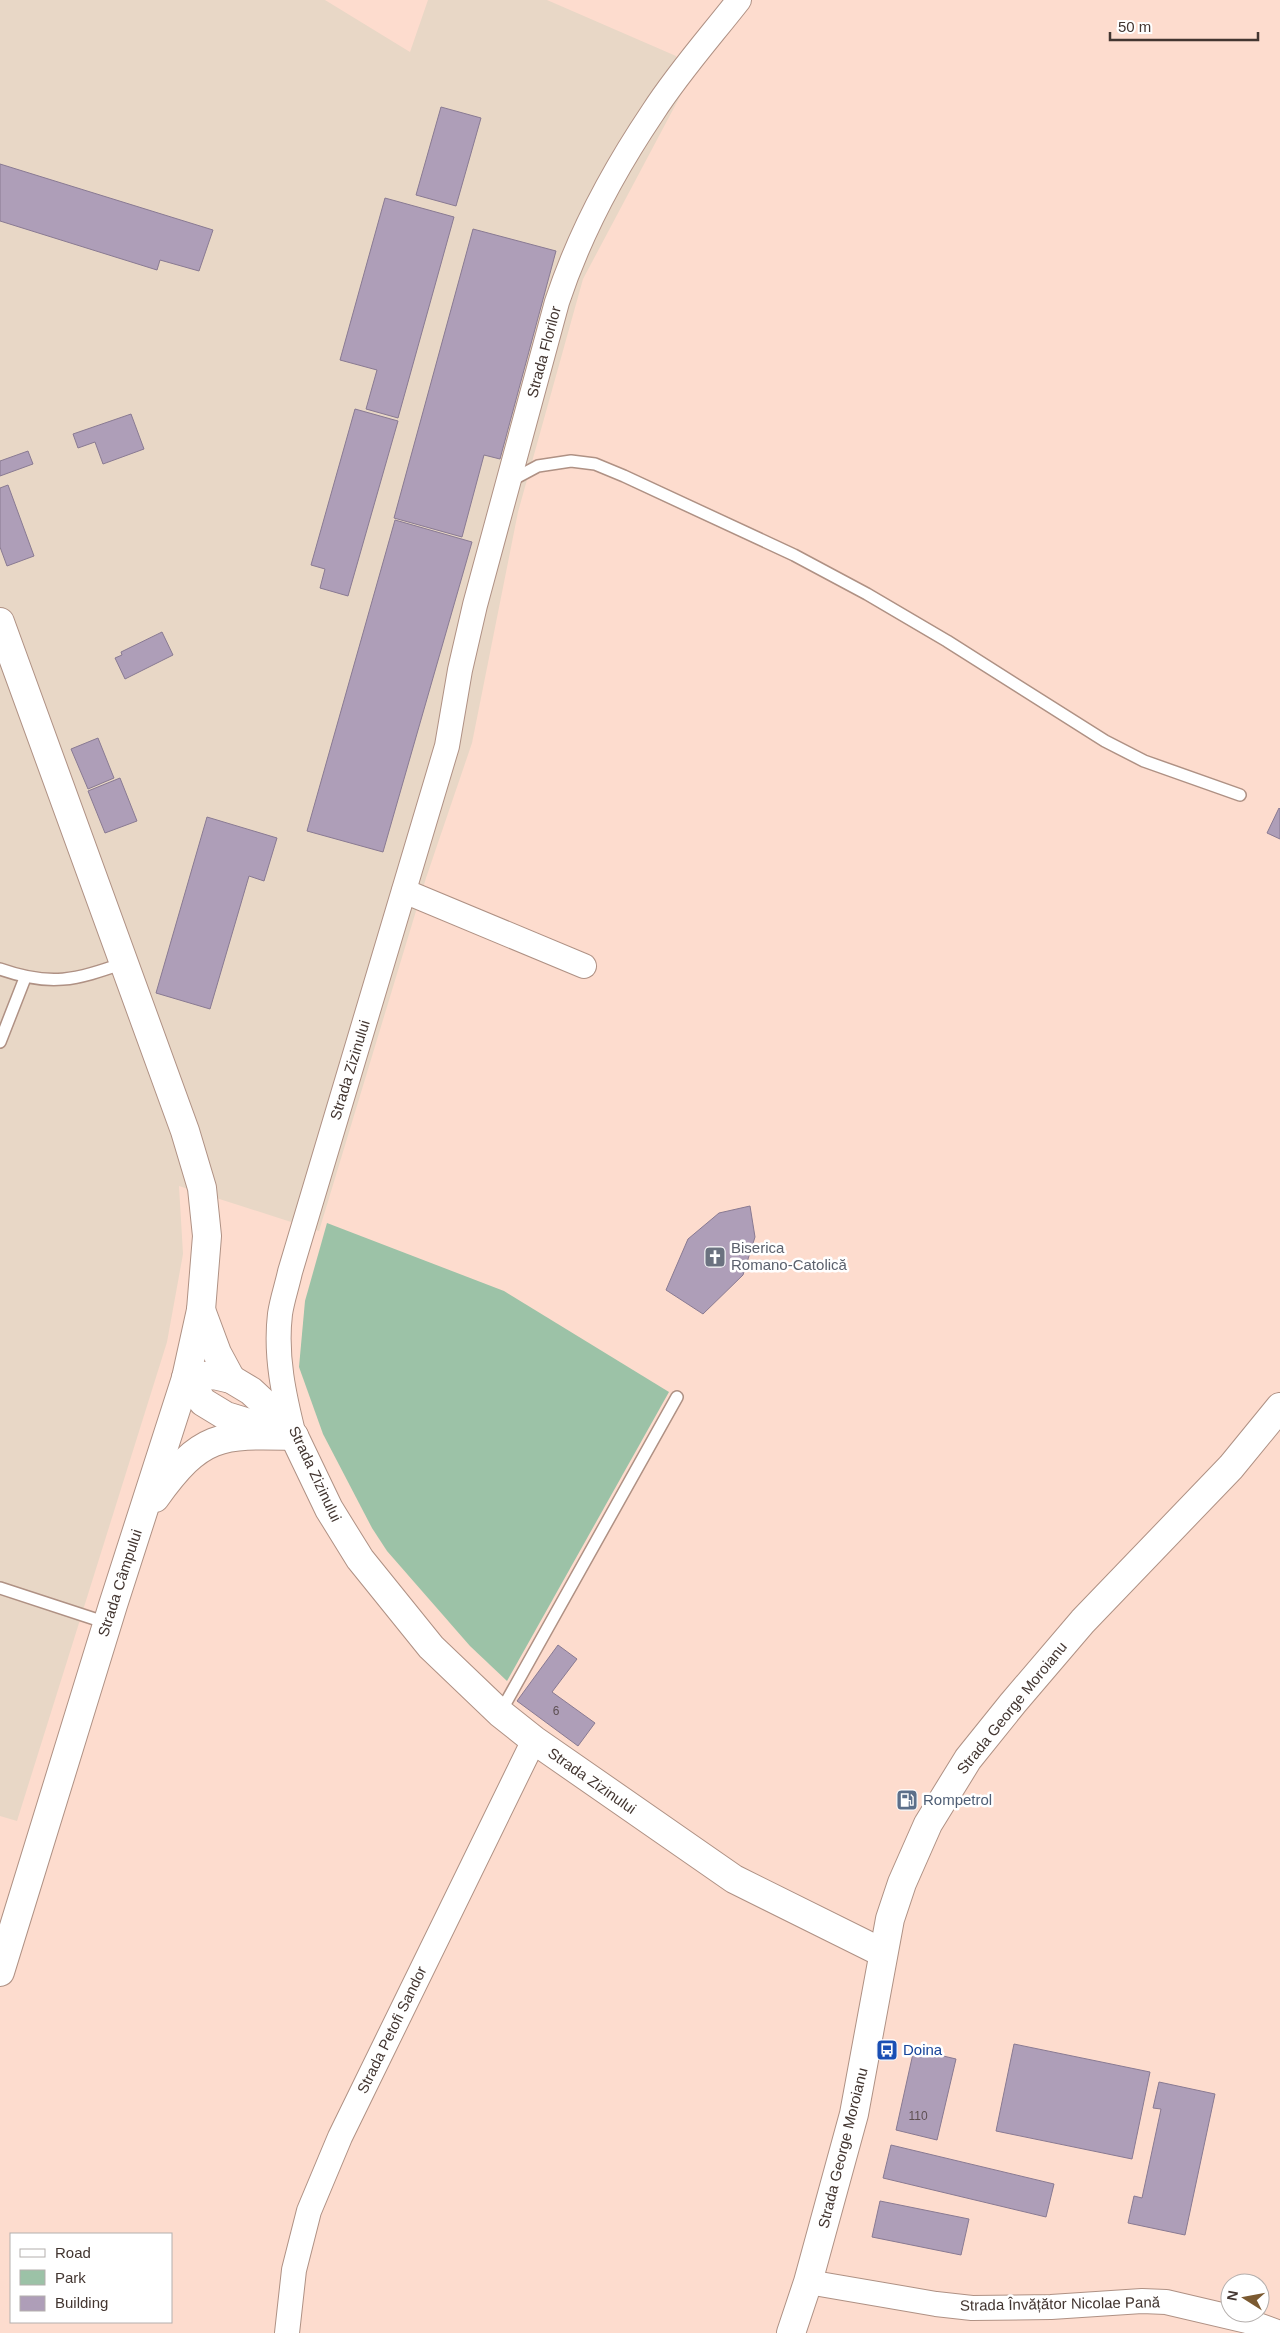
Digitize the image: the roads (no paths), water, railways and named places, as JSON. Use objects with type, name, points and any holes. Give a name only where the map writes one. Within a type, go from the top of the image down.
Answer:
[{"type":"main road","name":"Strada Câmpului","points":[[0,622],[185,1130],[202,1188],[207,1236],[201,1310],[186,1378],[107,1623],[0,1972]]},
{"type":"main road","points":[[201,1310],[217,1353],[231,1378]]},
{"type":"main road","points":[[186,1378],[214,1375],[231,1378],[251,1391],[294,1436]]},
{"type":"main road","points":[[186,1378],[204,1402],[226,1416],[294,1436]]},
{"type":"main road","name":"Strada George Moroianu","points":[[791,2333],[808,2282],[854,2114],[890,1919],[916,1851],[945,1793],[968,1759],[1083,1621],[1231,1467],[1280,1407]]},
{"type":"main road","points":[[140,1520],[176,1469],[203,1446],[226,1438],[256,1435],[294,1436]]},
{"type":"main road","name":"Strada Zizinului","points":[[294,1436],[329,1509],[360,1560],[431,1647],[500,1713],[534,1740],[734,1879],[883,1953]]},
{"type":"street","name":"Strada Florilor","points":[[447,746],[464,651],[570,260],[608,186],[653,111],[739,0]]},
{"type":"street","name":"Strada Zizinului","points":[[294,1436],[284,1393],[279,1357],[280,1314],[290,1272],[447,746]]},
{"type":"street","points":[[404,891],[584,966]]},
{"type":"street","name":"Strada Petofi Sandor","points":[[287,2333],[294,2270],[309,2211],[340,2137],[534,1740]]},
{"type":"street","name":"Strada Învățător Nicolae Pană","points":[[808,2282],[936,2304],[972,2308],[1051,2307],[1142,2301],[1166,2302],[1247,2321],[1280,2333]]},
{"type":"lane","points":[[509,482],[538,466],[571,461],[595,464],[752,535],[859,590],[947,641],[1105,741],[1144,761],[1240,794]]},
{"type":"lane","points":[[0,969],[25,978],[68,980],[124,963]]},
{"type":"lane","points":[[0,1042],[25,978]]},
{"type":"lane","points":[[500,1713],[677,1397]]},
{"type":"lane","points":[[0,1588],[107,1623]]},
{"type":"place","name":"Biserica Romano-Catolică","points":[[715,1257]]},
{"type":"place","name":"Rompetrol","points":[[907,1800]]},
{"type":"place","name":"Doina","points":[[887,2050]]}]
